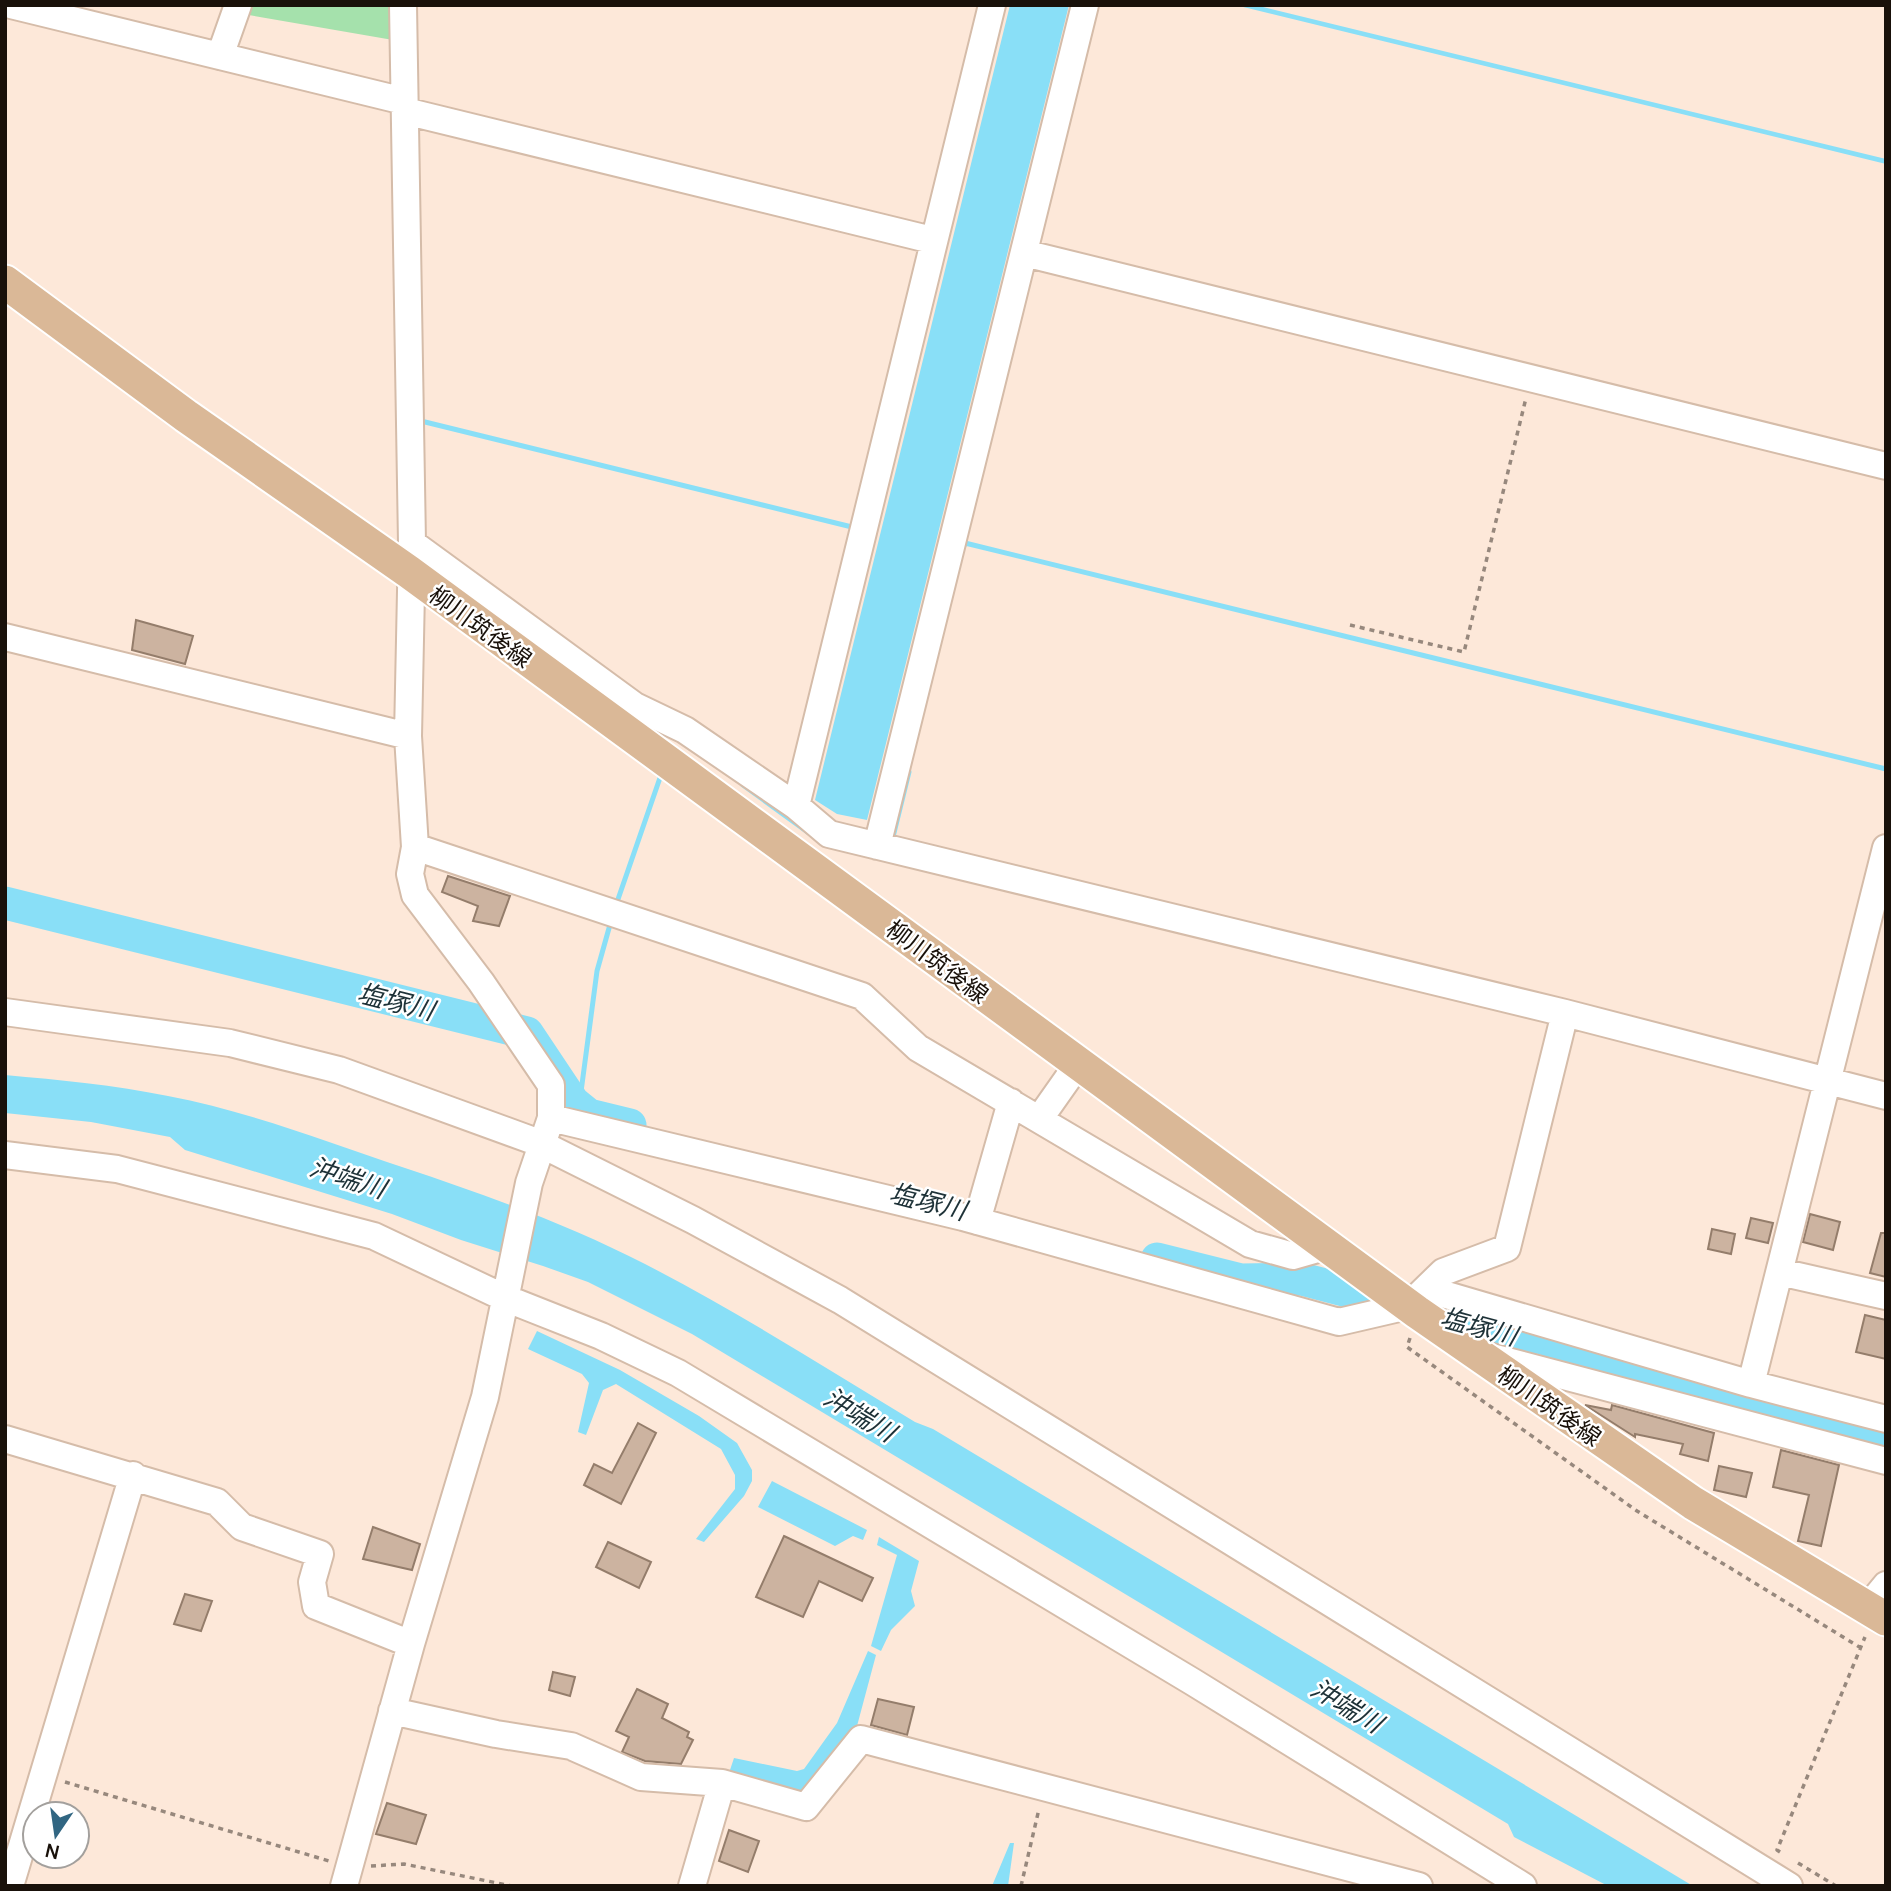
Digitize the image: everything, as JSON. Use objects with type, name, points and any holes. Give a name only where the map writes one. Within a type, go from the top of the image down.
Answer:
[{"type":"main road","name":"柳川筑後線","points":[[5,282],[186,416],[410,558],[1078,1064],[1328,1246],[1417,1302],[1475,1353],[1693,1503],[1878,1606]]},
{"type":"street","points":[[12,5],[933,240]]},
{"type":"street","points":[[220,56],[238,5]]},
{"type":"street","points":[[347,1876],[411,1644],[485,1397],[529,1183],[551,1118],[551,1085],[481,982],[415,895],[410,874],[415,847],[408,736],[410,558],[403,5]]},
{"type":"street","points":[[796,806],[992,5]]},
{"type":"street","points":[[877,846],[1085,5]]},
{"type":"street","points":[[1024,253],[1886,466]]},
{"type":"street","points":[[410,558],[635,706],[685,730],[796,806],[829,834],[1566,1013],[1886,1096]]},
{"type":"street","points":[[5,637],[408,736]]},
{"type":"street","points":[[415,847],[862,996],[918,1048],[1250,1244],[1293,1256],[1328,1246]]},
{"type":"street","points":[[1751,1384],[1886,848]]},
{"type":"street","points":[[5,1012],[229,1043],[293,1056],[394,1089],[542,1145],[693,1220],[840,1300],[1788,1886]]},
{"type":"street","points":[[1417,1302],[1443,1272],[1507,1248],[1566,1013]]},
{"type":"street","points":[[1040,1118],[1078,1064]]},
{"type":"street","points":[[976,1221],[1011,1102]]},
{"type":"street","points":[[551,1118],[976,1221],[1339,1322],[1417,1302],[1886,1419]]},
{"type":"street","points":[[5,1155],[117,1169],[374,1236],[507,1287],[678,1373],[1193,1682],[1523,1886]]},
{"type":"street","points":[[1780,1272],[1886,1296]]},
{"type":"street","points":[[1475,1353],[1590,1381],[1886,1461]]},
{"type":"street","points":[[5,1439],[217,1502],[242,1527],[320,1555],[312,1582],[316,1606],[411,1644]]},
{"type":"street","points":[[10,1886],[133,1475]]},
{"type":"street","points":[[392,1711],[496,1734],[571,1746],[641,1777],[722,1783],[806,1807],[861,1739],[1419,1886]]},
{"type":"street","points":[[692,1886],[722,1783]]},
{"type":"path","points":[[1350,625],[1464,652],[1531,379]]},
{"type":"path","points":[[1417,1302],[1407,1347],[1637,1511],[1861,1648]]},
{"type":"path","points":[[1836,1886],[1777,1850],[1878,1606]]},
{"type":"path","points":[[44,1772],[76,1787],[347,1876],[404,1864],[512,1886]]},
{"type":"path","points":[[1021,1886],[1044,1787]]},
{"type":"green space","points":[[246,5],[393,5],[393,40],[243,14]]},
{"type":"water","points":[[1010,5],[1069,5],[867,820],[837,814],[815,800]]},
{"type":"water","points":[[1235,5],[1255,5],[1886,159],[1886,164]]},
{"type":"water","name":"沖端川","points":[[5,1075],[127,1089],[228,1110],[466,1189],[616,1250],[714,1301],[915,1422],[933,1429],[1693,1886],[1608,1886],[1514,1837],[1508,1824],[692,1334],[588,1282],[392,1214],[185,1150],[170,1137],[91,1122],[5,1113]]},
{"type":"water","name":"塩塚川","points":[[1483,1314],[1886,1428],[1886,1448],[1550,1363],[1549,1358],[1490,1336]]},
{"type":"water","points":[[537,1331],[620,1370],[699,1416],[737,1443],[752,1470],[752,1481],[744,1496],[704,1542],[696,1539],[735,1489],[735,1475],[721,1449],[616,1384],[603,1390],[586,1435],[578,1432],[589,1383],[582,1374],[528,1349]]},
{"type":"water","points":[[772,1481],[867,1530],[863,1540],[853,1536],[835,1546],[758,1507]]},
{"type":"water","points":[[879,1537],[919,1561],[911,1591],[915,1606],[891,1630],[881,1651],[871,1646],[897,1555],[877,1545]]},
{"type":"water","points":[[868,1651],[876,1655],[857,1726],[808,1796],[728,1776],[734,1758],[797,1771],[804,1769],[837,1723]]},
{"type":"water","points":[[1010,1843],[1014,1843],[1008,1886],[992,1886]]},
{"type":"building","points":[[136,620],[193,636],[185,664],[132,650]]},
{"type":"building","points":[[448,876],[510,896],[499,926],[473,921],[478,906],[442,892]]},
{"type":"building","points":[[1810,1214],[1840,1222],[1833,1250],[1803,1242]]},
{"type":"building","points":[[1751,1218],[1773,1223],[1768,1243],[1746,1238]]},
{"type":"building","points":[[1712,1229],[1735,1234],[1731,1254],[1708,1249]]},
{"type":"building","points":[[1881,1233],[1886,1233],[1886,1277],[1870,1273]]},
{"type":"building","points":[[1865,1315],[1886,1320],[1886,1359],[1856,1352]]},
{"type":"building","points":[[1585,1405],[1611,1410],[1612,1405],[1714,1433],[1708,1461],[1680,1454],[1683,1444],[1635,1434],[1635,1437]]},
{"type":"building","points":[[638,1423],[656,1433],[621,1504],[584,1485],[594,1464],[612,1473]]},
{"type":"building","points":[[1781,1450],[1839,1465],[1821,1546],[1798,1541],[1809,1495],[1773,1487]]},
{"type":"building","points":[[1719,1466],[1752,1473],[1746,1497],[1714,1490]]},
{"type":"building","points":[[373,1527],[420,1544],[412,1570],[363,1559]]},
{"type":"building","points":[[784,1536],[873,1578],[862,1601],[819,1581],[803,1617],[756,1597]]},
{"type":"building","points":[[608,1542],[651,1562],[639,1588],[596,1567]]},
{"type":"building","points":[[185,1594],[212,1601],[201,1631],[174,1624]]},
{"type":"building","points":[[553,1672],[575,1677],[570,1696],[549,1690]]},
{"type":"building","points":[[637,1689],[668,1704],[662,1718],[689,1732],[687,1737],[693,1740],[681,1764],[645,1761],[622,1752],[629,1737],[616,1731]]},
{"type":"building","points":[[878,1699],[914,1707],[907,1735],[871,1725]]},
{"type":"building","points":[[387,1803],[426,1815],[416,1844],[376,1834]]},
{"type":"building","points":[[729,1830],[759,1841],[748,1872],[719,1861]]},
{"type":"waterway","points":[[421,421],[856,528]]},
{"type":"waterway","points":[[963,548],[965,543],[1886,769]]},
{"type":"waterway","points":[[616,905],[662,772]]},
{"type":"waterway","points":[[892,841],[909,772]]},
{"type":"waterway","points":[[743,785],[809,833]]},
{"type":"waterway","name":"塩塚川","points":[[5,903],[527,1033],[573,1102],[589,1115],[630,1125]]},
{"type":"waterway","points":[[579,1107],[597,971],[611,921]]},
{"type":"waterway","name":"塩塚川","points":[[1157,1259],[1241,1280],[1302,1279],[1530,1339]]}]
